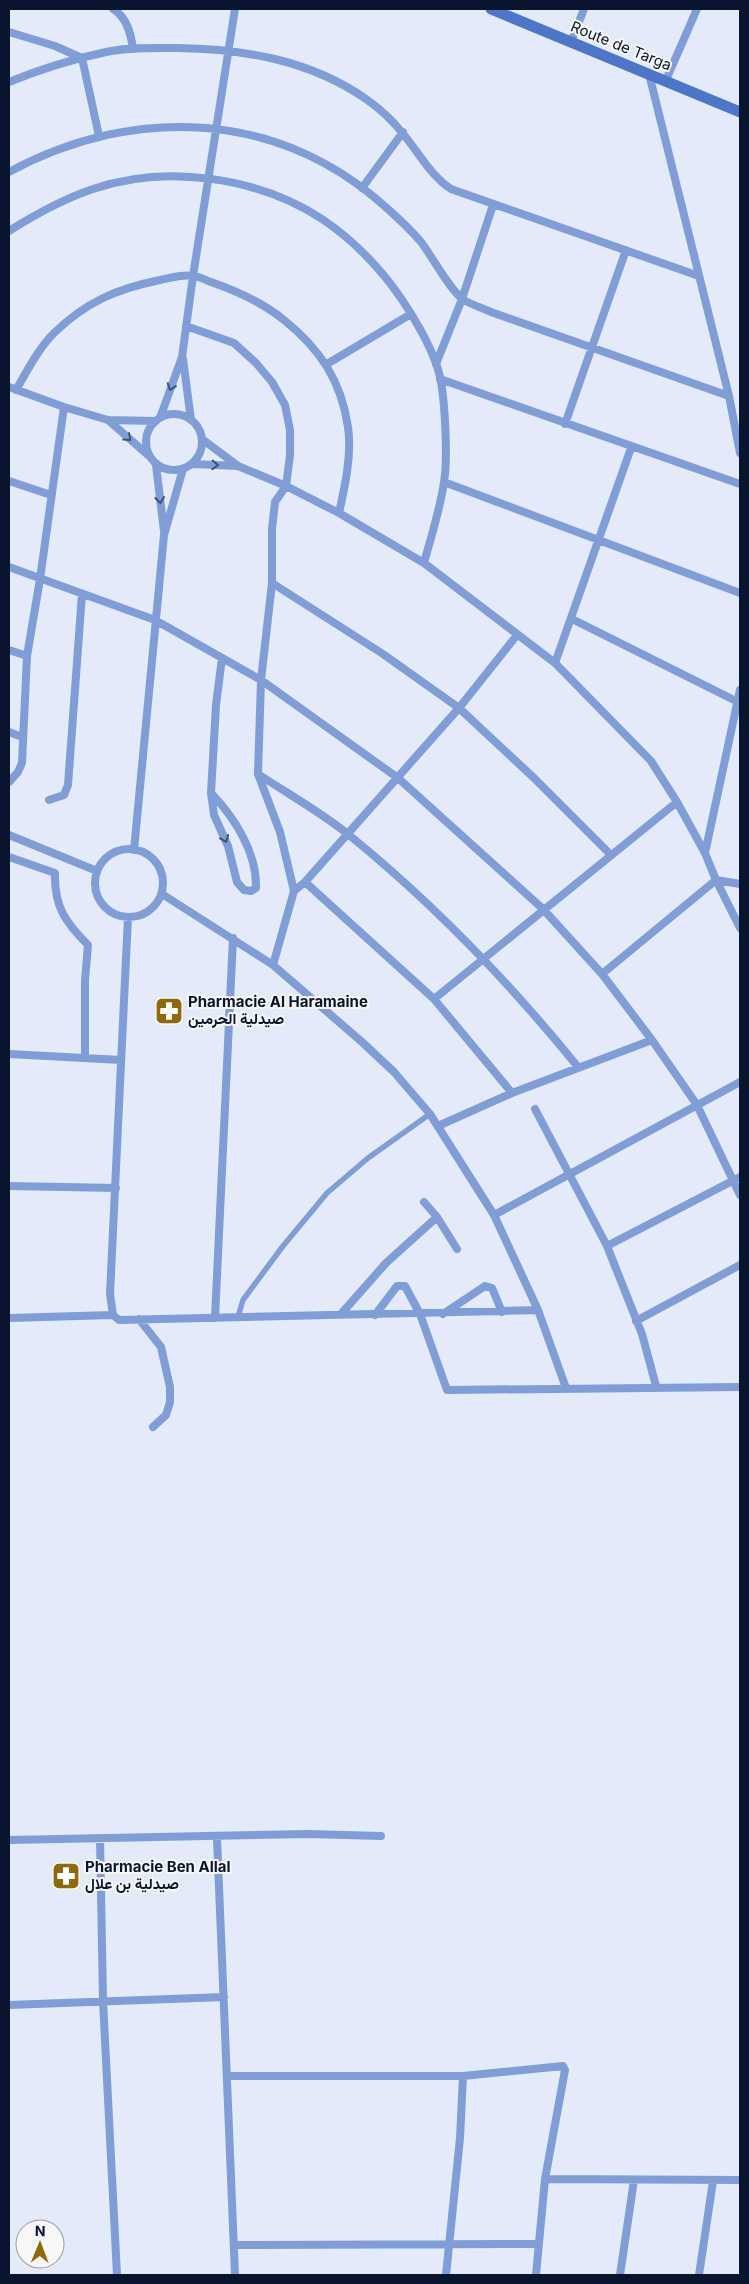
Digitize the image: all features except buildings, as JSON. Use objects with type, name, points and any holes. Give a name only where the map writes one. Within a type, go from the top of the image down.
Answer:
[{"type":"main road","name":"Route de Targa","points":[[491,9],[740,112]]},
{"type":"street","points":[[113,9],[118,12],[131,32],[133,49]]},
{"type":"street","points":[[149,456],[145,439],[149,429],[158,419],[182,357],[193,276],[236,9]]},
{"type":"street","points":[[571,42],[584,9]]},
{"type":"street","points":[[666,80],[697,9]]},
{"type":"street","points":[[9,32],[55,46],[82,58]]},
{"type":"street","points":[[9,82],[58,64],[133,49],[230,50],[281,60],[320,74],[366,99],[402,132],[445,185],[493,205],[699,276]]},
{"type":"street","points":[[82,58],[99,136]]},
{"type":"street","points":[[649,74],[729,396],[740,453]]},
{"type":"street","points":[[9,172],[58,149],[99,136],[154,128],[217,128],[277,143],[316,159],[362,188],[388,209],[420,241],[462,299],[491,312],[729,396]]},
{"type":"street","points":[[362,188],[402,132]]},
{"type":"street","points":[[9,231],[60,202],[95,188],[155,177],[210,177],[258,190],[322,219],[357,247],[377,267],[411,314],[436,364],[440,379],[445,447],[444,482],[424,563]]},
{"type":"street","points":[[436,364],[462,299],[493,205]]},
{"type":"street","points":[[565,424],[626,250]]},
{"type":"street","points":[[108,420],[156,464],[172,471],[183,469],[192,464],[201,450],[202,439],[198,428],[191,420],[176,414],[158,419],[108,420],[13,389],[53,334],[91,303],[127,288],[171,278],[193,276],[242,293],[274,311],[314,346],[327,364],[342,397],[348,428],[348,462],[339,513]]},
{"type":"street","points":[[327,364],[411,314]]},
{"type":"street","points":[[186,326],[234,343],[256,363],[272,382],[285,405],[290,430],[286,486],[275,502],[272,529],[272,582],[261,680],[258,774],[280,832],[294,891],[273,965]]},
{"type":"street","points":[[182,357],[191,420]]},
{"type":"street","points":[[440,379],[631,448],[740,484]]},
{"type":"street","points":[[9,782],[18,772],[22,763],[27,656],[40,579],[64,407]]},
{"type":"street","points":[[202,439],[238,466],[286,486],[339,513],[424,563],[555,663],[651,761],[678,802],[705,853],[740,928]]},
{"type":"street","points":[[555,663],[631,448]]},
{"type":"street","points":[[156,464],[164,535]]},
{"type":"street","points":[[192,464],[238,466]]},
{"type":"street","points":[[134,850],[164,535],[183,469]]},
{"type":"street","points":[[9,481],[51,495]]},
{"type":"street","points":[[444,482],[599,538],[740,593]]},
{"type":"street","points":[[9,567],[155,620],[261,680],[398,778],[543,909],[602,974],[652,1040],[697,1106],[737,1178],[740,1195]]},
{"type":"street","points":[[272,582],[383,654],[459,708],[534,778],[611,855]]},
{"type":"street","points":[[49,800],[64,795],[68,785],[82,594]]},
{"type":"street","points":[[572,619],[738,702]]},
{"type":"street","points":[[294,891],[305,882],[459,708],[517,635]]},
{"type":"street","points":[[9,650],[27,656]]},
{"type":"street","points":[[211,793],[228,810],[248,850],[256,881],[256,888],[251,891],[244,890],[237,882],[228,846],[214,815],[211,793],[216,706],[222,658]]},
{"type":"street","points":[[705,853],[740,690]]},
{"type":"street","points":[[9,732],[22,737]]},
{"type":"street","points":[[258,774],[348,834],[412,890],[485,959],[535,1014],[578,1067]]},
{"type":"street","points":[[434,999],[485,959],[543,909],[678,802]]},
{"type":"street","points":[[9,835],[97,872]]},
{"type":"street","points":[[134,850],[146,854],[155,862],[161,872],[163,883],[162,894],[157,904],[139,916],[128,917],[112,912],[99,899],[96,888],[97,872],[107,858],[115,853],[134,850]]},
{"type":"street","points":[[59,856],[55,873],[56,899],[69,926],[88,945],[85,980],[85,1056]]},
{"type":"street","points":[[9,857],[55,873]]},
{"type":"street","points":[[602,974],[716,880],[740,884]]},
{"type":"street","points":[[305,882],[434,999],[512,1093]]},
{"type":"street","points":[[162,894],[273,965],[394,1072],[430,1114],[494,1215],[538,1310],[566,1388]]},
{"type":"street","points":[[113,1315],[110,1294],[128,917]]},
{"type":"street","points":[[215,1318],[233,938]]},
{"type":"street","points":[[438,1126],[512,1093],[652,1040]]},
{"type":"street","points":[[9,1054],[85,1056],[121,1060]]},
{"type":"street","points":[[494,1215],[740,1082]]},
{"type":"street","points":[[535,1108],[608,1246],[642,1334],[656,1386]]},
{"type":"street","points":[[238,1317],[243,1300],[283,1246],[327,1193],[368,1158],[430,1114]]},
{"type":"street","points":[[608,1246],[737,1178]]},
{"type":"street","points":[[9,1186],[116,1188]]},
{"type":"street","points":[[424,1202],[437,1217],[457,1249]]},
{"type":"street","points":[[340,1314],[386,1263],[437,1217]]},
{"type":"street","points":[[636,1322],[740,1265]]},
{"type":"street","points":[[374,1315],[396,1286],[402,1285],[407,1289],[420,1314],[447,1390],[740,1386]]},
{"type":"street","points":[[443,1314],[485,1286],[492,1288],[502,1312]]},
{"type":"street","points":[[9,1318],[113,1315],[119,1320],[340,1314],[443,1314],[538,1310]]},
{"type":"street","points":[[139,1319],[161,1347],[170,1387],[170,1402],[166,1415],[154,1427]]},
{"type":"street","points":[[9,1840],[217,1838],[309,1834],[381,1836]]},
{"type":"street","points":[[100,1838],[103,2001],[117,2275]]},
{"type":"street","points":[[217,1838],[235,2275]]},
{"type":"street","points":[[9,2005],[224,1997]]},
{"type":"street","points":[[228,2076],[463,2076],[564,2067],[545,2180],[536,2275]]},
{"type":"street","points":[[446,2275],[460,2138],[463,2076]]},
{"type":"street","points":[[545,2180],[740,2180]]},
{"type":"street","points":[[620,2275],[634,2180]]},
{"type":"street","points":[[699,2275],[713,2181]]},
{"type":"street","points":[[234,2245],[538,2244]]},
{"type":"place","name":"Pharmacie Al Haramaine صيدلية الحرمين","points":[[169,1011]]},
{"type":"place","name":"Pharmacie Ben Allal صيدلية بن علال","points":[[66,1876]]}]
